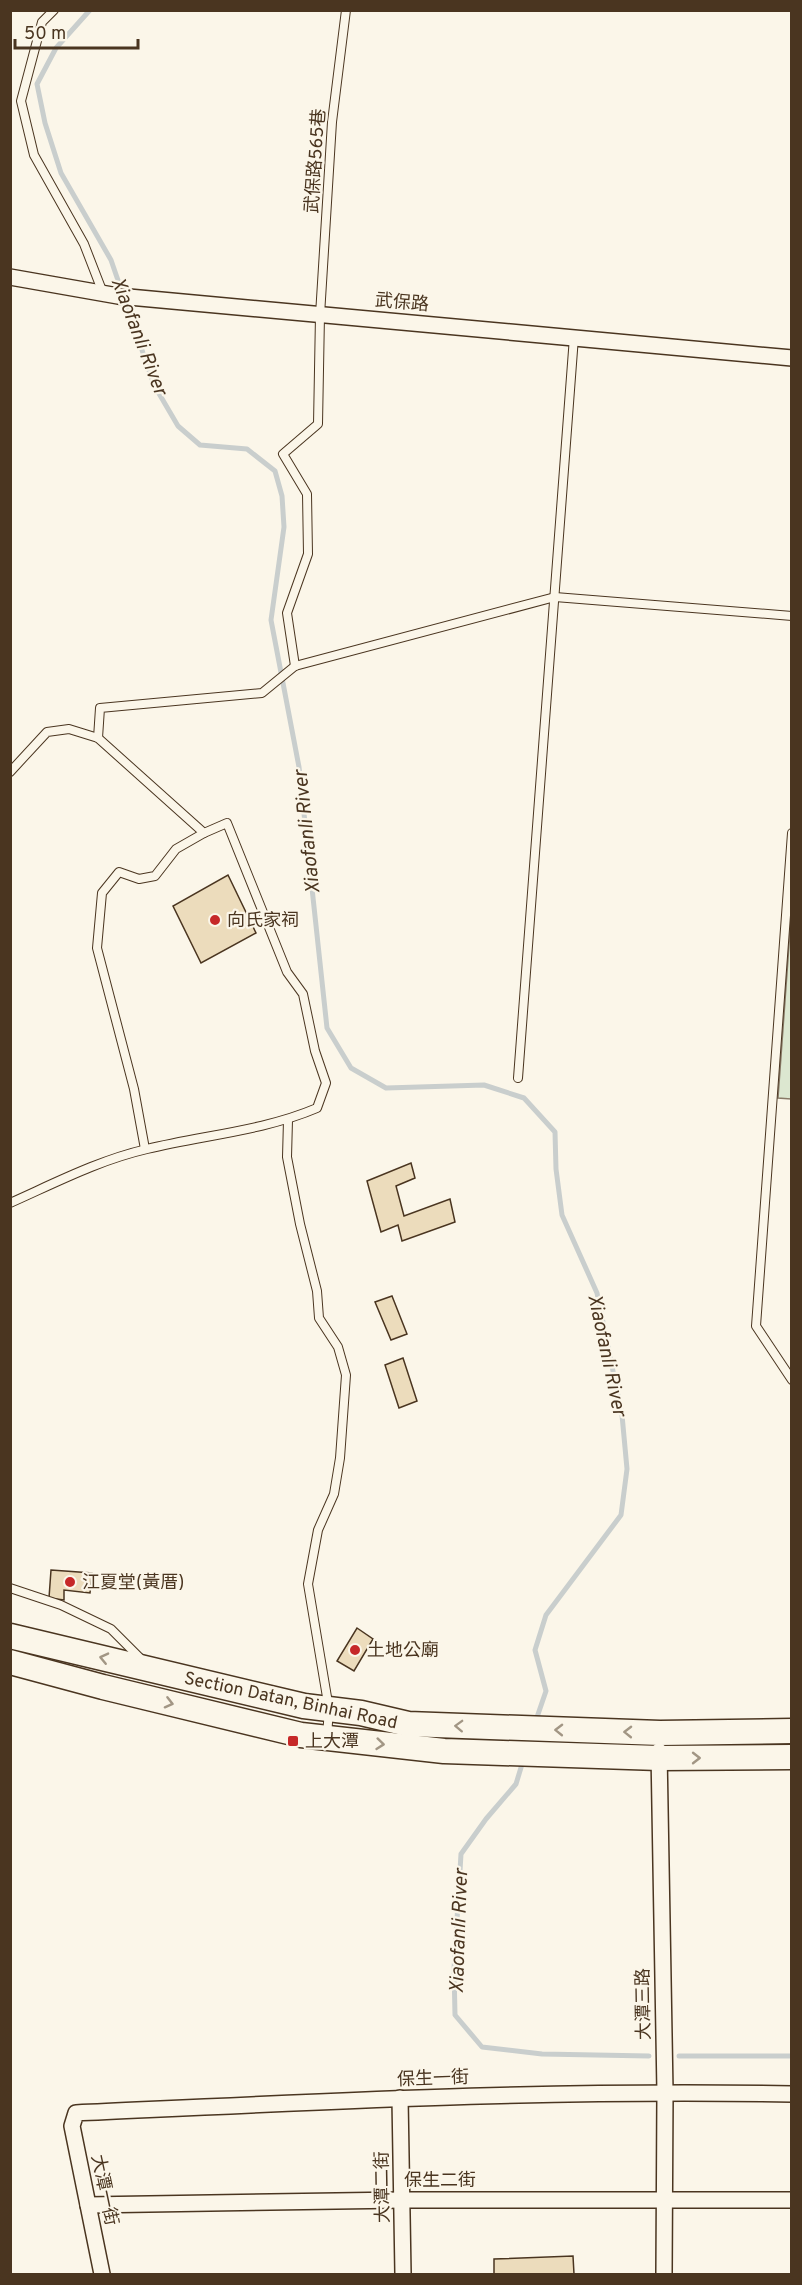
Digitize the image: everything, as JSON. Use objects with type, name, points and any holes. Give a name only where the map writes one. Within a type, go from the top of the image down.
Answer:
[{"type":"main road","points":[[10,1624],[47,1645]]},
{"type":"main road","name":"Section Datan, Binhai Road","points":[[10,1636],[304,1706],[361,1713],[408,1724],[660,1733],[792,1731]]},
{"type":"main road","name":"Section Datan, Binhai Road","points":[[17,1666],[278,1729],[327,1738],[444,1751],[659,1758],[792,1758]]},
{"type":"street","name":"武保路","points":[[10,277],[135,298],[792,358]]},
{"type":"street","name":"大潭三路","points":[[660,1733],[664,2274]]},
{"type":"street","name":"保生一街","points":[[76,2113],[400,2098],[664,2092],[792,2094]]},
{"type":"street","name":"大潭二街","points":[[400,2098],[403,2274]]},
{"type":"street","name":"大潭一街","points":[[76,2113],[72,2126],[102,2274]]},
{"type":"street","name":"保生二街","points":[[88,2205],[402,2200],[792,2200]]},
{"type":"lane","points":[[54,10],[42,22],[21,101],[34,155],[111,295]]},
{"type":"lane","name":"武保路565巷","points":[[295,666],[287,613],[308,554],[307,494],[283,454],[318,424],[320,315],[332,122],[346,10]]},
{"type":"lane","points":[[518,1078],[574,337]]},
{"type":"lane","points":[[98,738],[100,708],[262,693],[295,666],[555,597],[792,616]]},
{"type":"lane","points":[[10,772],[47,732],[69,729],[98,738],[204,833]]},
{"type":"lane","points":[[10,1203],[102,1162],[145,1149],[288,1120],[317,1108],[326,1083],[315,1051],[303,994],[286,972],[227,823],[176,849],[155,876],[139,879],[119,872],[102,893],[97,948],[134,1089],[145,1149]]},
{"type":"lane","points":[[792,833],[756,1326],[792,1380]]},
{"type":"lane","points":[[288,1120],[287,1157],[300,1224],[317,1291],[319,1318],[338,1347],[346,1375],[340,1458],[334,1494],[318,1530],[308,1584],[329,1709],[327,1738]]},
{"type":"lane","points":[[10,1588],[61,1605],[111,1629],[152,1669]]},
{"type":"green space","points":[[792,917],[791,1099],[778,1098]]},
{"type":"building","name":"向氏家祠","points":[[228,875],[256,933],[201,963],[173,906]]},
{"type":"building","points":[[411,1163],[415,1178],[396,1186],[404,1216],[450,1199],[455,1222],[402,1241],[398,1225],[381,1232],[367,1181]]},
{"type":"building","points":[[392,1296],[407,1334],[391,1340],[375,1302]]},
{"type":"building","points":[[403,1358],[417,1401],[399,1408],[385,1365]]},
{"type":"building","name":"江夏堂(黃厝)","points":[[51,1570],[92,1573],[90,1593],[64,1590],[64,1600],[49,1598]]},
{"type":"building","name":"土地公廟","points":[[357,1628],[373,1639],[354,1671],[337,1661]]},
{"type":"building","points":[[573,2256],[574,2274],[494,2274],[494,2259]]},
{"type":"waterway","name":"Xiaofanli River","points":[[90,10],[56,48],[37,84],[45,123],[61,173],[111,260],[154,385],[178,426],[200,445],[247,449],[275,471],[282,496],[284,527],[271,620],[299,767],[327,1028],[351,1068],[386,1088],[484,1085],[524,1098],[555,1132],[556,1169],[562,1215],[597,1293],[622,1415],[627,1469],[621,1515],[546,1615],[535,1650],[546,1691],[535,1723]]},
{"type":"waterway","name":"Xiaofanli River","points":[[523,1761],[516,1784],[486,1819],[461,1854],[454,1969],[455,2015],[482,2047],[542,2054],[649,2056]]},
{"type":"waterway","name":"Xiaofanli River","points":[[679,2056],[792,2056]]},
{"type":"place","name":"向氏家祠","points":[[215,920]]},
{"type":"place","name":"江夏堂(黃厝)","points":[[70,1582]]},
{"type":"place","name":"土地公廟","points":[[355,1650]]},
{"type":"place","name":"上大潭","points":[[293,1741]]}]
